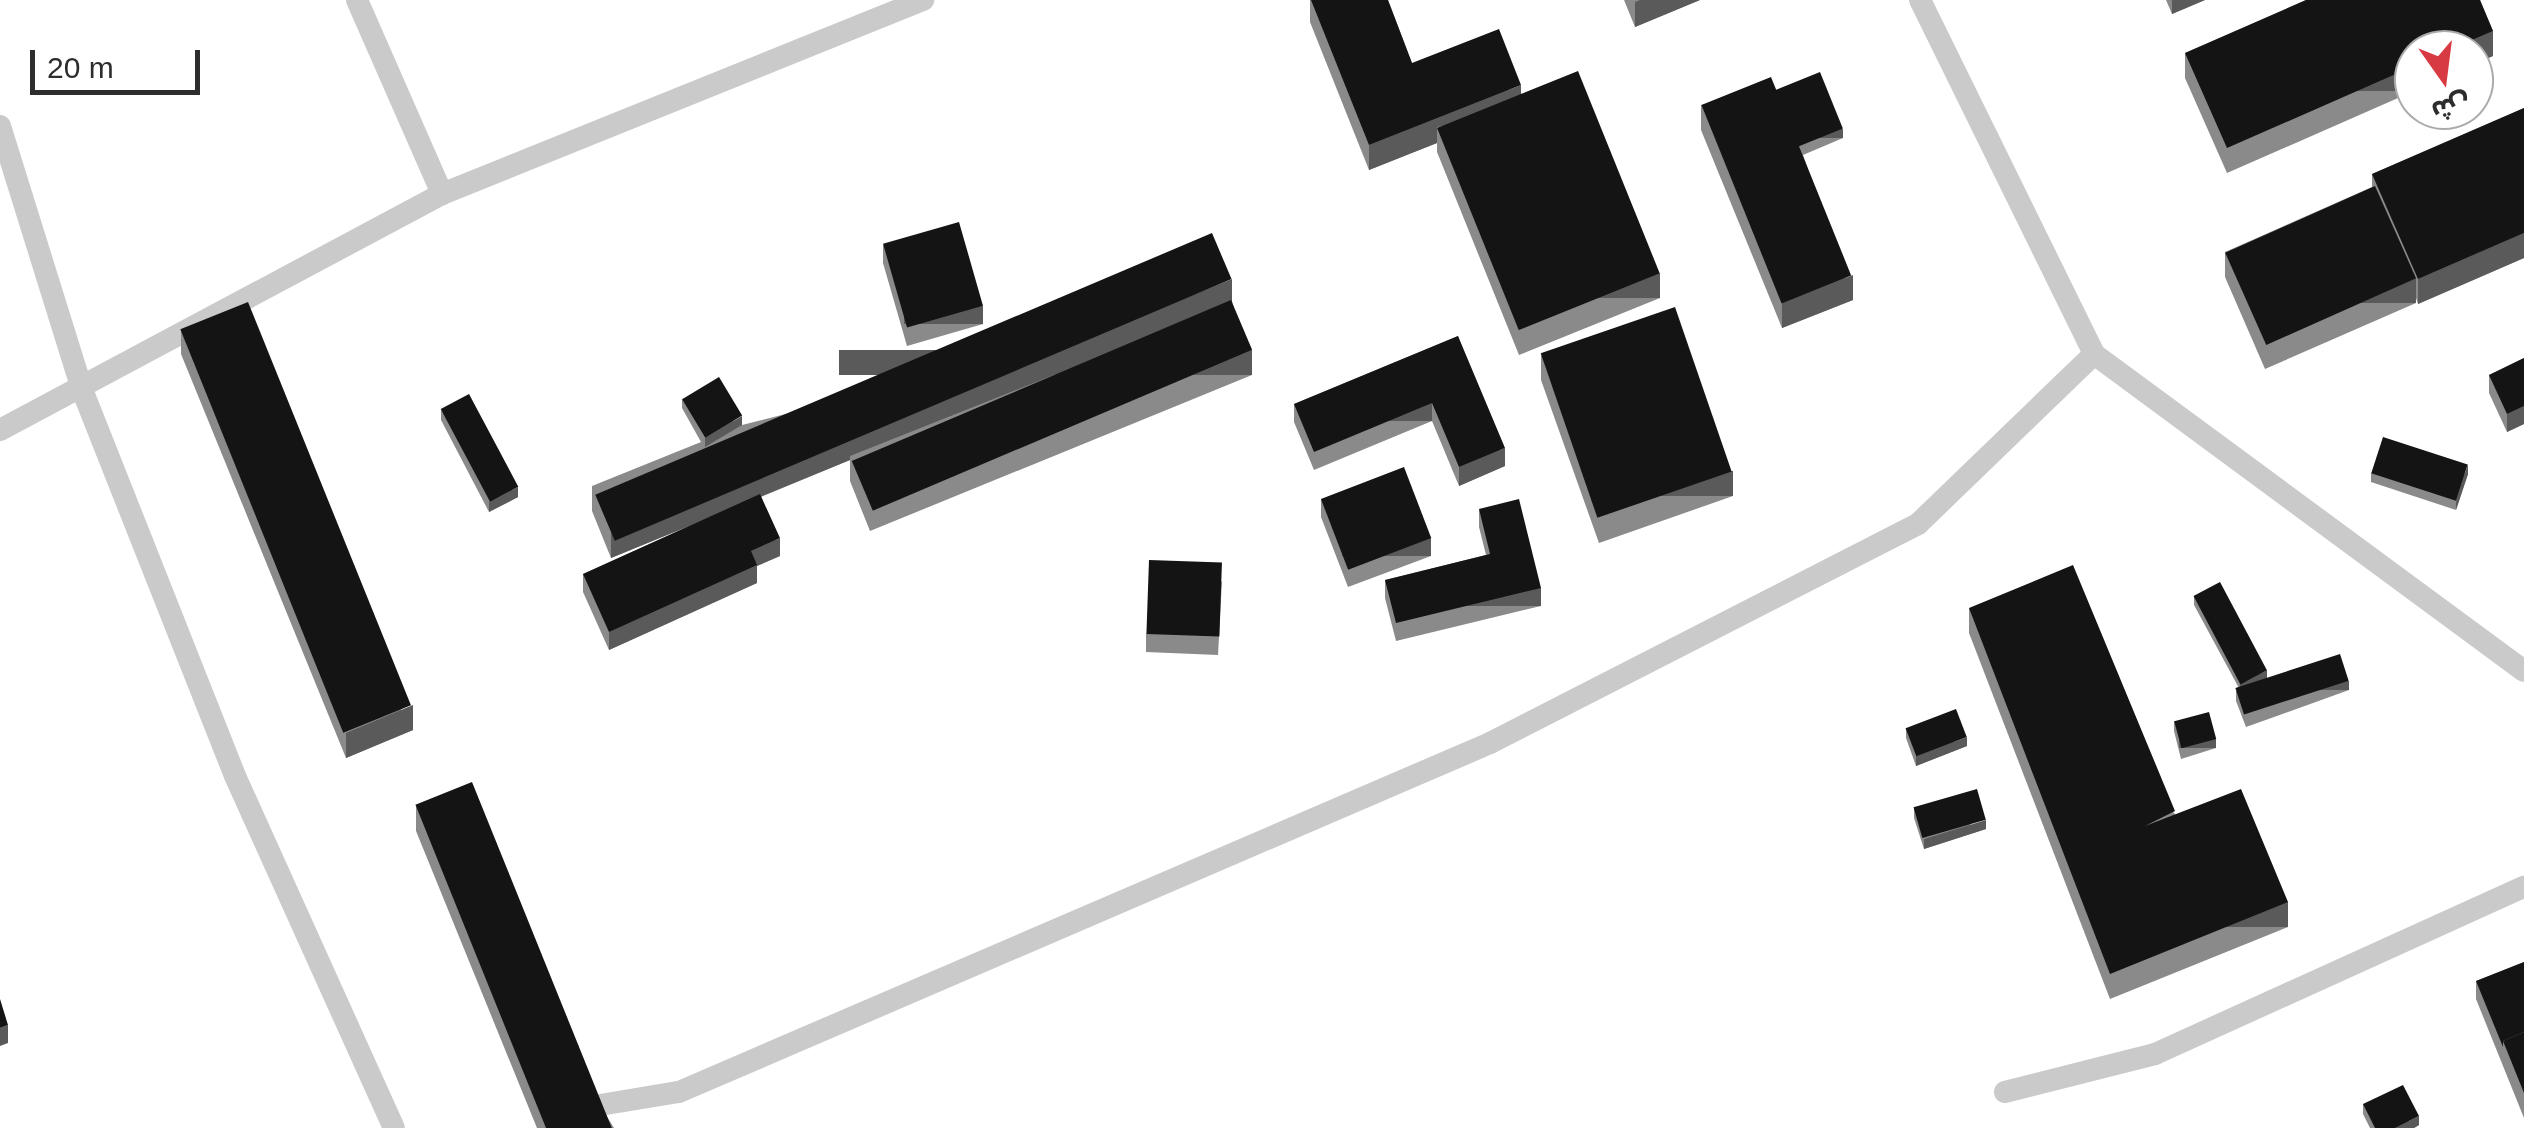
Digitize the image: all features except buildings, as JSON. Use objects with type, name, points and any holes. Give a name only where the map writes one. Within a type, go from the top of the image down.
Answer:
[{"type":"lane","points":[[357,0],[442,194]]},
{"type":"lane","points":[[0,430],[83,392],[442,194],[923,0]]},
{"type":"lane","points":[[1920,0],[2094,354],[2524,671]]},
{"type":"lane","points":[[0,126],[83,392],[235,776],[394,1128]]},
{"type":"lane","points":[[594,1106],[679,1092],[1490,743],[1918,524],[2094,354]]},
{"type":"lane","points":[[2004,1092],[2155,1054],[2524,887]]}]
